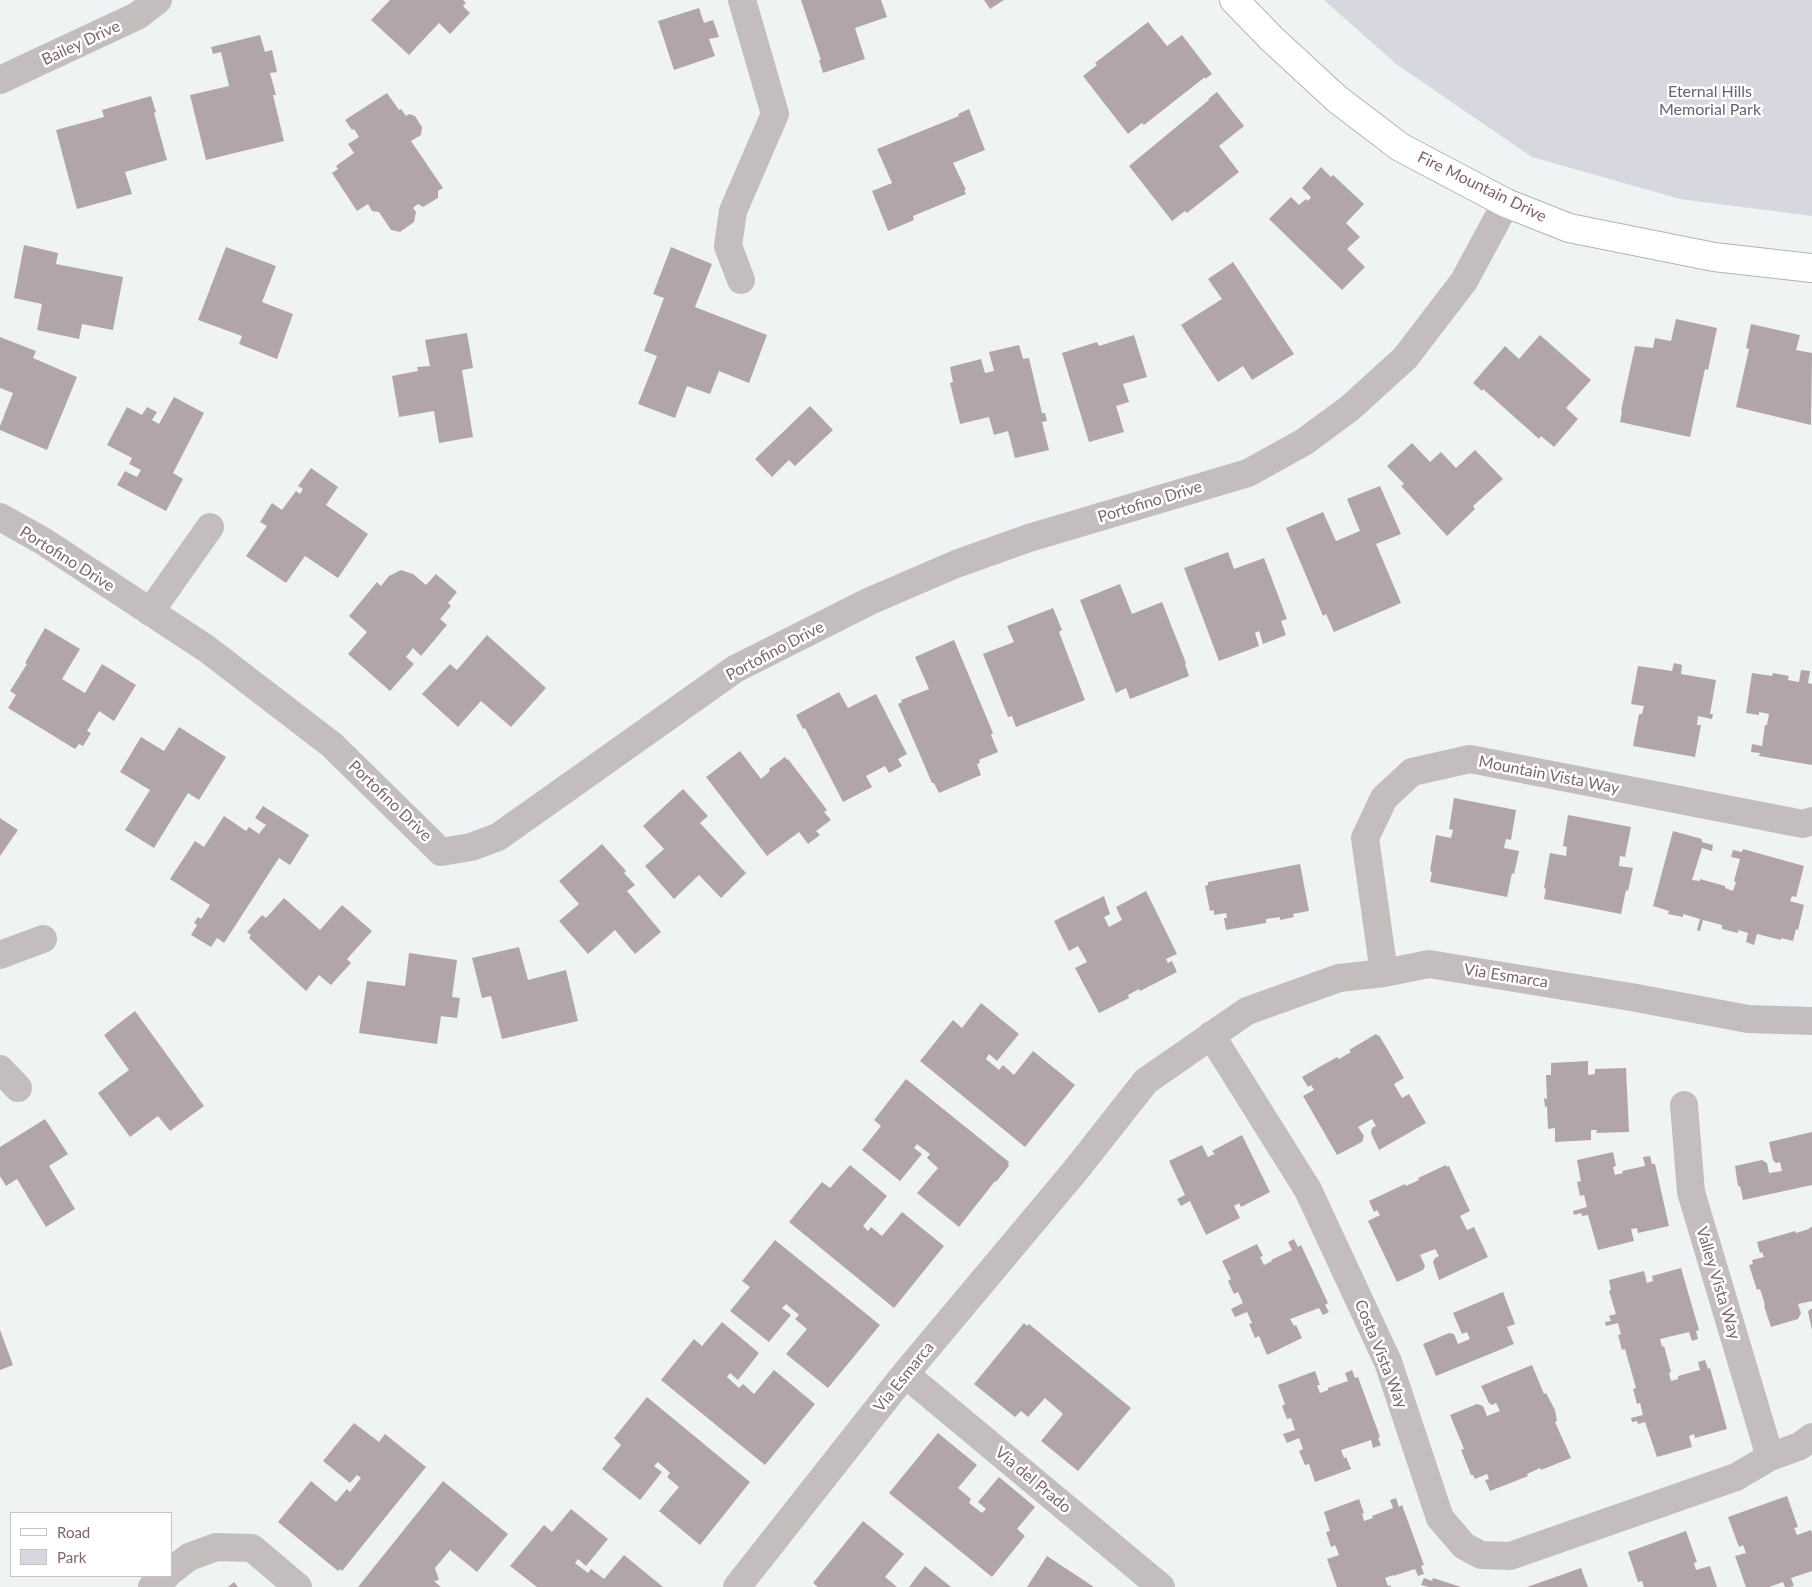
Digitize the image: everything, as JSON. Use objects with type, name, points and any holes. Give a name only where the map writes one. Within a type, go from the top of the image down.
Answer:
[{"type":"main road","name":"Fire Mountain Drive","points":[[1234,0],[1272,39],[1337,99],[1400,147],[1506,203],[1569,228],[1714,257],[1812,268]]},
{"type":"street","name":"Bailey Drive","points":[[0,80],[137,16],[158,0]]},
{"type":"street","points":[[741,280],[728,246],[733,211],[774,114],[742,0]]},
{"type":"street","name":"Portofino Drive","points":[[0,518],[43,541],[207,649],[332,745],[441,852],[471,847],[498,837],[736,670],[870,601],[956,564],[1029,538],[1248,473],[1304,442],[1350,408],[1406,358],[1464,281],[1506,203]]},
{"type":"street","points":[[150,612],[210,527]]},
{"type":"street","name":"Mountain Vista Way","points":[[1384,973],[1365,838],[1384,798],[1412,772],[1470,759],[1803,824],[1812,821]]},
{"type":"street","points":[[0,955],[44,939]]},
{"type":"street","name":"Via Esmarca","points":[[737,1587],[905,1374],[1075,1171],[1146,1081],[1247,1011],[1339,978],[1384,973],[1429,964],[1631,997],[1748,1019],[1812,1021]]},
{"type":"street","name":"Costa Vista Way","points":[[1212,1035],[1308,1190],[1388,1362],[1440,1518],[1464,1546],[1481,1555],[1510,1556],[1736,1477],[1770,1457],[1800,1446],[1812,1437]]},
{"type":"street","name":"Valley Vista Way","points":[[1684,1105],[1691,1192],[1770,1457]]},
{"type":"street","name":"Via del Prado","points":[[905,1374],[1153,1585]]},
{"type":"street","points":[[172,1570],[189,1557],[216,1547],[252,1548],[298,1587]]},
{"type":"street","points":[[152,1587],[165,1577]]},
{"type":"green space","name":"Eternal Hills Memorial Park","points":[[1324,0],[1812,0],[1812,216],[1680,199],[1532,157],[1396,64]]},
{"type":"building","points":[[390,0],[463,0],[466,3],[463,6],[470,13],[450,34],[439,23],[409,55],[371,20]]},
{"type":"building","points":[[801,0],[881,0],[887,17],[855,28],[865,59],[823,73],[819,60],[821,60]]},
{"type":"building","points":[[984,0],[1004,0],[990,9]]},
{"type":"building","points":[[699,8],[704,23],[713,20],[719,37],[709,39],[715,56],[674,70],[658,21]]},
{"type":"building","points":[[1148,22],[1167,46],[1182,35],[1212,74],[1205,79],[1205,77],[1144,125],[1142,123],[1128,134],[1083,76],[1097,65],[1095,63]]},
{"type":"building","points":[[260,35],[265,52],[272,50],[277,72],[270,73],[284,141],[206,160],[190,95],[229,86],[221,52],[213,54],[211,47]]},
{"type":"building","points":[[1217,92],[1244,126],[1219,146],[1239,172],[1187,213],[1185,211],[1172,221],[1129,166]]},
{"type":"building","points":[[387,93],[399,110],[401,109],[406,116],[409,114],[415,116],[422,127],[421,135],[411,141],[443,188],[438,191],[438,198],[423,207],[418,204],[413,208],[416,212],[414,222],[400,232],[391,230],[379,212],[372,211],[368,204],[357,211],[332,173],[338,169],[336,166],[354,153],[348,144],[359,137],[345,120]]},
{"type":"building","points":[[151,96],[167,160],[125,172],[132,194],[77,209],[56,130],[104,117],[102,110]]},
{"type":"building","points":[[969,109],[985,150],[953,163],[966,190],[964,190],[966,194],[913,216],[914,220],[888,231],[872,191],[892,183],[877,149],[959,116],[958,114]]},
{"type":"building","points":[[1321,167],[1331,177],[1333,175],[1364,204],[1346,223],[1360,237],[1347,249],[1365,267],[1342,290],[1269,219],[1291,197],[1299,205],[1306,199],[1308,201],[1311,197],[1302,188]]},
{"type":"building","points":[[24,245],[58,253],[56,264],[123,277],[113,330],[82,324],[79,339],[37,330],[42,304],[14,298]]},
{"type":"building","points":[[226,247],[276,266],[262,302],[293,314],[277,359],[239,344],[242,336],[198,320]]},
{"type":"building","points":[[671,247],[712,264],[695,307],[767,335],[749,383],[719,371],[710,394],[687,386],[675,418],[638,404],[657,356],[644,351],[664,298],[653,294]]},
{"type":"building","points":[[1233,262],[1294,354],[1252,380],[1243,366],[1218,382],[1181,325],[1222,299],[1208,279]]},
{"type":"building","points":[[1676,319],[1717,328],[1708,370],[1705,369],[1690,437],[1620,422],[1635,346],[1653,348],[1655,338],[1671,341]]},
{"type":"building","points":[[1751,324],[1800,335],[1796,350],[1812,353],[1811,425],[1736,407],[1749,349],[1746,348]]},
{"type":"building","points":[[467,333],[473,368],[462,370],[473,437],[439,443],[434,411],[399,417],[392,376],[418,371],[417,367],[430,366],[425,340]]},
{"type":"building","points":[[1134,335],[1147,377],[1123,384],[1129,402],[1116,406],[1124,432],[1089,442],[1062,353],[1097,342],[1099,346]]},
{"type":"building","points":[[1540,335],[1591,380],[1566,408],[1578,419],[1554,447],[1541,436],[1539,439],[1483,389],[1482,391],[1473,383],[1505,346],[1519,359]]},
{"type":"building","points":[[0,337],[36,351],[33,358],[77,377],[47,450],[0,430],[13,393],[0,388]]},
{"type":"building","points":[[1019,345],[1023,359],[1029,358],[1042,413],[1045,413],[1047,421],[1042,422],[1049,450],[1015,458],[1008,431],[994,435],[989,417],[960,424],[950,383],[953,382],[950,367],[981,359],[985,373],[994,371],[989,352]]},
{"type":"building","points":[[174,397],[204,413],[173,473],[183,479],[166,511],[117,485],[125,471],[137,477],[141,470],[129,464],[132,458],[107,445],[127,407],[142,415],[147,407],[157,412],[152,420],[159,424]]},
{"type":"building","points":[[810,406],[833,430],[795,466],[789,460],[772,477],[755,459]]},
{"type":"building","points":[[1412,443],[1430,462],[1441,452],[1456,468],[1475,450],[1503,479],[1473,506],[1475,509],[1447,536],[1401,486],[1404,484],[1387,466]]},
{"type":"building","points":[[311,468],[338,487],[326,505],[368,534],[338,578],[305,556],[286,583],[246,556],[267,526],[260,522],[272,503],[282,510],[296,491],[300,494],[303,489],[298,486]]},
{"type":"building","points":[[1380,486],[1401,534],[1376,544],[1401,603],[1334,632],[1326,614],[1323,616],[1286,528],[1323,512],[1336,541],[1360,531],[1347,499]]},
{"type":"building","points":[[1228,552],[1234,569],[1264,558],[1287,619],[1281,621],[1286,635],[1263,644],[1259,631],[1255,633],[1259,646],[1219,661],[1184,568]]},
{"type":"building","points":[[401,570],[413,574],[426,585],[436,574],[457,592],[448,603],[451,606],[440,619],[447,625],[421,656],[413,648],[406,657],[414,664],[390,691],[348,654],[367,632],[349,616],[377,582],[381,586],[389,576]]},
{"type":"building","points":[[1120,584],[1132,614],[1162,602],[1186,663],[1189,676],[1130,699],[1126,688],[1116,693],[1080,600]]},
{"type":"building","points":[[1053,608],[1062,630],[1059,632],[1085,700],[1016,727],[1012,716],[1008,717],[983,654],[1014,642],[1007,626]]},
{"type":"building","points":[[45,628],[80,649],[62,679],[85,693],[102,664],[136,685],[114,721],[99,711],[87,731],[91,733],[83,746],[79,744],[75,749],[8,708],[16,695],[10,691],[27,664],[25,663]]},
{"type":"building","points":[[487,635],[546,688],[511,727],[481,701],[458,727],[422,694],[450,664],[457,670]]},
{"type":"building","points":[[954,640],[993,733],[991,735],[998,752],[979,760],[980,763],[977,764],[981,775],[939,793],[934,783],[932,783],[898,704],[902,702],[901,700],[929,689],[915,657]]},
{"type":"building","points":[[1674,663],[1682,665],[1681,674],[1716,680],[1710,714],[1713,714],[1712,719],[1698,716],[1697,725],[1701,725],[1695,757],[1633,746],[1639,714],[1642,714],[1644,706],[1631,704],[1638,666],[1672,671]]},
{"type":"building","points":[[1801,670],[1810,671],[1808,683],[1812,684],[1812,765],[1759,756],[1760,753],[1751,752],[1752,744],[1762,746],[1765,725],[1767,725],[1769,714],[1759,712],[1759,715],[1746,713],[1752,673],[1772,676],[1773,673],[1789,676],[1788,680],[1799,682]]},
{"type":"building","points":[[839,692],[848,708],[876,694],[907,754],[898,759],[902,766],[889,773],[885,766],[866,776],[872,787],[843,802],[805,728],[803,729],[796,715]]},
{"type":"building","points":[[179,727],[226,757],[199,800],[188,793],[154,848],[125,830],[150,790],[120,772],[141,737],[164,751]]},
{"type":"building","points":[[740,751],[761,779],[770,771],[769,769],[785,757],[788,759],[827,810],[824,812],[831,820],[816,831],[820,835],[808,844],[799,832],[767,856],[706,777]]},
{"type":"building","points":[[683,789],[708,816],[700,823],[746,873],[721,898],[699,875],[674,899],[645,866],[664,849],[643,826]]},
{"type":"building","points":[[1454,798],[1516,810],[1511,840],[1506,839],[1504,848],[1519,851],[1507,897],[1430,882],[1436,835],[1451,838],[1453,830],[1449,829]]},
{"type":"building","points":[[263,806],[309,835],[290,865],[279,858],[224,943],[217,938],[211,947],[191,935],[197,925],[194,923],[198,917],[201,919],[210,905],[170,879],[195,841],[204,847],[224,816],[246,831],[249,827],[259,834],[266,825],[255,818]]},
{"type":"building","points":[[1568,815],[1631,827],[1625,857],[1620,856],[1619,866],[1633,868],[1621,914],[1544,899],[1550,853],[1566,856],[1567,847],[1563,846]]},
{"type":"building","points":[[0,818],[18,830],[0,856]]},
{"type":"building","points":[[1673,831],[1702,839],[1702,842],[1713,845],[1712,851],[1702,848],[1692,880],[1700,881],[1700,879],[1725,886],[1725,888],[1733,891],[1740,859],[1731,857],[1733,850],[1742,852],[1743,849],[1804,866],[1796,897],[1792,896],[1790,901],[1804,905],[1798,930],[1796,929],[1793,941],[1757,934],[1754,945],[1746,942],[1748,933],[1738,930],[1738,933],[1722,929],[1722,925],[1703,920],[1700,931],[1697,930],[1700,919],[1683,914],[1683,917],[1668,914],[1669,911],[1653,906]]},
{"type":"building","points":[[602,844],[626,871],[624,873],[635,885],[627,891],[661,932],[635,954],[615,930],[588,954],[559,921],[579,904],[559,881]]},
{"type":"building","points":[[1300,864],[1309,911],[1293,914],[1294,917],[1280,920],[1280,917],[1266,919],[1266,923],[1226,930],[1224,918],[1227,918],[1226,913],[1214,915],[1214,910],[1210,911],[1205,886],[1208,885],[1208,882]]},
{"type":"building","points":[[1146,891],[1177,954],[1166,959],[1168,963],[1172,961],[1177,972],[1140,991],[1139,989],[1128,995],[1129,998],[1099,1013],[1075,968],[1087,962],[1078,946],[1069,951],[1054,921],[1104,896],[1110,914],[1104,917],[1109,927],[1122,920],[1116,907]]},
{"type":"building","points":[[284,898],[320,930],[342,905],[372,931],[347,959],[351,963],[331,985],[319,975],[306,991],[249,938],[251,935],[247,932],[262,915],[266,918]]},
{"type":"building","points":[[519,947],[528,980],[566,970],[578,1021],[502,1039],[491,996],[482,998],[472,958]]},
{"type":"building","points":[[409,953],[457,960],[452,997],[460,998],[457,1018],[441,1016],[437,1044],[359,1033],[367,981],[405,986]]},
{"type":"building","points":[[981,1003],[1019,1034],[997,1061],[989,1054],[986,1059],[999,1070],[1003,1065],[1014,1075],[1033,1051],[1075,1085],[1025,1147],[920,1061],[953,1020],[962,1028]]},
{"type":"building","points":[[135,1011],[204,1106],[170,1131],[158,1116],[130,1137],[98,1093],[129,1070],[104,1035]]},
{"type":"building","points":[[1376,1034],[1379,1035],[1404,1078],[1394,1084],[1402,1098],[1409,1094],[1426,1123],[1379,1150],[1371,1133],[1372,1128],[1376,1126],[1372,1119],[1358,1127],[1364,1136],[1362,1142],[1337,1155],[1303,1096],[1314,1090],[1311,1085],[1308,1087],[1302,1077],[1337,1057],[1339,1059],[1351,1052],[1349,1050]]},
{"type":"building","points":[[1588,1061],[1588,1075],[1595,1074],[1595,1069],[1626,1068],[1629,1132],[1596,1133],[1597,1130],[1591,1130],[1591,1140],[1555,1142],[1555,1128],[1548,1129],[1547,1106],[1545,1107],[1544,1098],[1547,1099],[1546,1075],[1551,1075],[1551,1063]]},
{"type":"building","points":[[906,1079],[1009,1162],[1009,1166],[959,1227],[917,1193],[938,1168],[927,1158],[930,1154],[917,1144],[914,1148],[922,1154],[900,1181],[862,1150],[881,1126],[874,1120]]},
{"type":"building","points":[[45,1119],[68,1154],[49,1166],[75,1209],[46,1227],[17,1179],[6,1186],[0,1176],[0,1147]]},
{"type":"building","points":[[1812,1132],[1812,1185],[1743,1200],[1740,1186],[1738,1186],[1735,1166],[1762,1160],[1767,1163],[1769,1173],[1782,1171],[1780,1162],[1776,1163],[1773,1160],[1769,1142]]},
{"type":"building","points":[[1242,1135],[1270,1192],[1241,1207],[1239,1203],[1234,1206],[1240,1218],[1206,1235],[1190,1201],[1181,1206],[1177,1199],[1185,1195],[1169,1161],[1202,1145],[1208,1157],[1215,1154],[1212,1151]]},
{"type":"building","points":[[1613,1152],[1616,1166],[1613,1167],[1615,1175],[1623,1173],[1622,1171],[1645,1166],[1643,1157],[1650,1156],[1652,1164],[1655,1164],[1669,1226],[1638,1233],[1637,1228],[1631,1229],[1634,1241],[1598,1250],[1588,1215],[1582,1216],[1581,1213],[1574,1215],[1573,1211],[1587,1207],[1584,1195],[1580,1196],[1577,1182],[1581,1181],[1577,1160]]},
{"type":"building","points":[[850,1165],[887,1196],[863,1226],[868,1231],[871,1227],[882,1236],[902,1212],[944,1246],[894,1308],[789,1222],[822,1182],[830,1188]]},
{"type":"building","points":[[1446,1165],[1447,1167],[1449,1166],[1470,1211],[1460,1216],[1467,1230],[1474,1227],[1488,1257],[1439,1280],[1433,1262],[1439,1256],[1435,1249],[1420,1255],[1425,1266],[1423,1270],[1397,1282],[1368,1221],[1380,1215],[1377,1210],[1374,1212],[1369,1201],[1405,1184],[1406,1186],[1419,1180],[1418,1178]]},
{"type":"building","points":[[1812,1227],[1812,1301],[1798,1304],[1801,1313],[1798,1319],[1771,1327],[1760,1289],[1757,1290],[1749,1265],[1753,1264],[1752,1260],[1764,1257],[1762,1252],[1760,1253],[1757,1242],[1795,1231],[1796,1233]]},
{"type":"building","points":[[1294,1239],[1298,1247],[1301,1245],[1328,1303],[1325,1305],[1329,1312],[1323,1315],[1319,1308],[1290,1319],[1294,1326],[1296,1325],[1302,1338],[1267,1355],[1259,1336],[1255,1338],[1249,1324],[1252,1323],[1247,1312],[1235,1317],[1231,1309],[1243,1303],[1238,1292],[1234,1294],[1228,1281],[1231,1279],[1222,1261],[1257,1244],[1263,1256],[1260,1257],[1264,1265],[1292,1250],[1288,1242]]},
{"type":"building","points":[[775,1240],[880,1325],[828,1388],[786,1354],[807,1329],[795,1319],[799,1315],[786,1304],[782,1308],[791,1315],[769,1342],[730,1311],[750,1287],[742,1281]]},
{"type":"building","points":[[1681,1268],[1699,1330],[1696,1331],[1698,1339],[1692,1341],[1689,1332],[1660,1339],[1662,1347],[1664,1346],[1671,1372],[1669,1373],[1671,1381],[1678,1379],[1678,1376],[1700,1370],[1698,1362],[1705,1360],[1708,1369],[1710,1368],[1727,1429],[1695,1438],[1694,1434],[1689,1436],[1692,1447],[1657,1457],[1645,1422],[1638,1424],[1637,1421],[1632,1422],[1631,1418],[1643,1415],[1640,1403],[1637,1404],[1633,1389],[1636,1388],[1625,1349],[1622,1350],[1618,1335],[1621,1334],[1618,1323],[1606,1326],[1605,1322],[1611,1321],[1609,1316],[1616,1314],[1609,1291],[1611,1290],[1609,1280],[1644,1271],[1647,1283],[1653,1281],[1652,1276]]},
{"type":"building","points":[[1503,1292],[1515,1324],[1507,1327],[1514,1344],[1436,1376],[1423,1344],[1449,1333],[1454,1334],[1458,1344],[1470,1339],[1467,1332],[1462,1334],[1453,1313]]},
{"type":"building","points":[[1812,1309],[1812,1330],[1808,1312]]},
{"type":"building","points":[[722,1322],[759,1353],[738,1380],[730,1373],[727,1377],[739,1388],[743,1384],[754,1394],[774,1370],[815,1404],[765,1465],[661,1380],[694,1339],[702,1346]]},
{"type":"building","points":[[1024,1323],[1027,1326],[1029,1324],[1131,1408],[1078,1471],[1041,1441],[1063,1414],[1045,1398],[1028,1417],[1021,1411],[1015,1417],[974,1384]]},
{"type":"building","points":[[0,1330],[13,1365],[0,1370]]},
{"type":"building","points":[[1532,1365],[1544,1394],[1546,1393],[1555,1410],[1557,1421],[1555,1422],[1571,1458],[1541,1470],[1540,1468],[1527,1474],[1528,1476],[1490,1491],[1485,1480],[1489,1479],[1487,1474],[1475,1479],[1471,1475],[1461,1450],[1464,1449],[1450,1415],[1477,1404],[1483,1406],[1487,1416],[1500,1411],[1496,1403],[1492,1405],[1489,1403],[1481,1386]]},
{"type":"building","points":[[1352,1370],[1355,1378],[1358,1377],[1380,1437],[1378,1438],[1381,1445],[1373,1448],[1371,1440],[1341,1450],[1351,1469],[1315,1482],[1309,1464],[1305,1465],[1299,1451],[1303,1449],[1299,1438],[1287,1443],[1283,1434],[1295,1430],[1291,1418],[1287,1419],[1282,1406],[1285,1404],[1278,1385],[1315,1371],[1320,1385],[1317,1385],[1320,1393],[1348,1381],[1345,1373]]},
{"type":"building","points":[[647,1397],[750,1482],[700,1545],[659,1511],[679,1487],[667,1477],[670,1473],[658,1462],[654,1466],[662,1472],[640,1500],[602,1469],[621,1445],[614,1438]]},
{"type":"building","points":[[354,1423],[379,1442],[385,1434],[426,1467],[342,1571],[340,1569],[338,1571],[278,1522],[311,1481],[336,1502],[347,1489],[350,1492],[361,1478],[357,1475],[350,1483],[323,1461]]},
{"type":"building","points":[[938,1433],[977,1465],[958,1488],[971,1499],[969,1503],[982,1513],[986,1509],[978,1502],[999,1477],[1035,1507],[1017,1529],[1025,1536],[992,1577],[889,1493]]},
{"type":"building","points":[[443,1481],[508,1534],[477,1572],[450,1550],[435,1568],[439,1580],[434,1581],[441,1587],[358,1587]]},
{"type":"building","points":[[1787,1496],[1798,1527],[1794,1528],[1797,1535],[1811,1530],[1812,1571],[1791,1578],[1794,1586],[1790,1587],[1785,1587],[1783,1582],[1769,1587],[1746,1587],[1735,1556],[1746,1553],[1743,1545],[1739,1547],[1728,1517]]},
{"type":"building","points":[[1396,1498],[1399,1507],[1402,1505],[1424,1565],[1421,1566],[1424,1574],[1418,1576],[1415,1569],[1385,1578],[1388,1586],[1390,1585],[1391,1587],[1337,1587],[1327,1559],[1339,1555],[1335,1545],[1331,1547],[1326,1532],[1330,1531],[1324,1512],[1359,1499],[1364,1513],[1362,1513],[1364,1521],[1393,1508],[1390,1500]]},
{"type":"building","points":[[571,1509],[608,1539],[586,1566],[578,1559],[575,1563],[588,1573],[591,1569],[604,1579],[624,1555],[663,1587],[537,1587],[510,1566],[544,1525],[552,1532]]},
{"type":"building","points":[[863,1521],[904,1554],[885,1577],[897,1587],[818,1587],[813,1583]]},
{"type":"building","points":[[1686,1531],[1697,1562],[1694,1563],[1696,1570],[1710,1566],[1717,1587],[1644,1587],[1642,1581],[1638,1582],[1628,1552]]},
{"type":"building","points":[[1047,1556],[1094,1587],[1027,1587]]},
{"type":"building","points":[[925,1566],[951,1587],[909,1587]]},
{"type":"building","points":[[1581,1568],[1588,1587],[1527,1587]]},
{"type":"building","points":[[1424,1578],[1432,1581],[1433,1578],[1461,1587],[1429,1587],[1421,1585]]},
{"type":"building","points":[[234,1582],[238,1587],[228,1587]]}]
